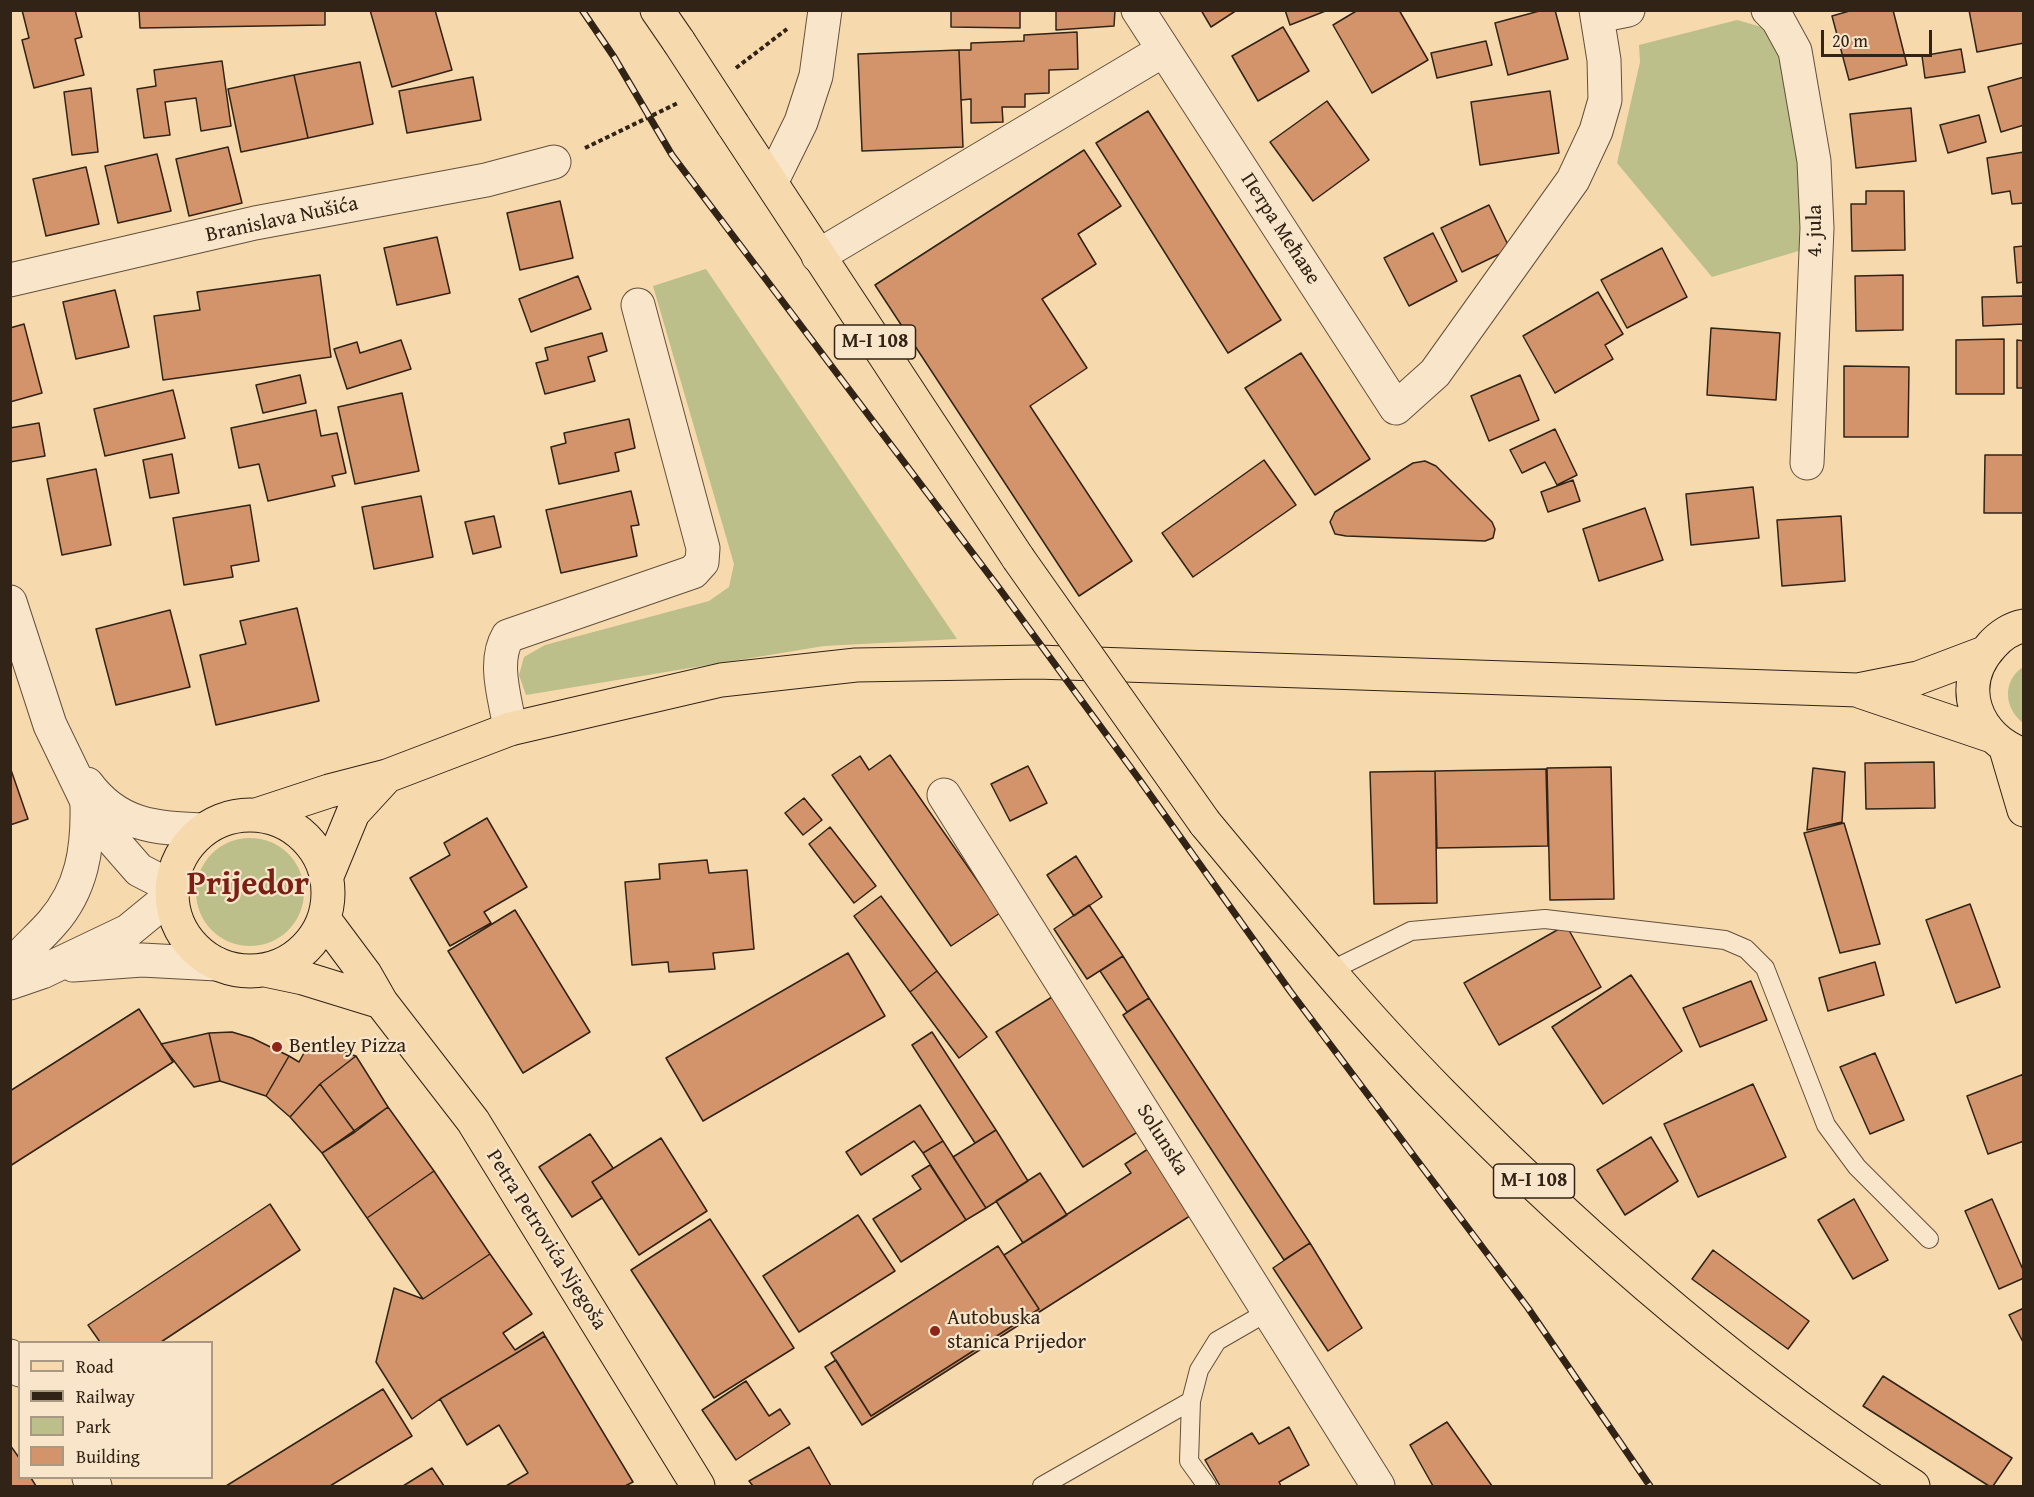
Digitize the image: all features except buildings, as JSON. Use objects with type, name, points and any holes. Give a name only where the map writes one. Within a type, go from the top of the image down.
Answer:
[{"type":"main road","name":"M-I 108","points":[[657,10],[772,181],[818,256],[1018,558],[1204,822],[1330,971],[1439,1091],[1641,1280],[1744,1367],[1862,1453],[1913,1486]]},
{"type":"main road","points":[[2022,625],[1999,638],[1984,653],[1975,674],[1973,695],[1978,717],[2006,746],[2024,810]]},
{"type":"main road","points":[[381,1002],[303,978],[265,970],[235,970],[203,956],[186,937],[177,922],[172,891],[180,859],[203,830],[227,818],[256,815],[329,790],[387,776],[510,729],[721,680],[856,664],[1037,662],[1858,690],[1918,678],[1984,653]]},
{"type":"main road","points":[[1858,690],[2006,746]]},
{"type":"main road","points":[[327,876],[353,813],[387,776]]},
{"type":"main road","points":[[256,815],[276,819],[293,827],[317,852],[327,876],[329,894],[324,919],[304,950],[281,965],[265,970]]},
{"type":"main road","name":"Petra Petrovića Njegoša","points":[[324,919],[365,974],[381,1002],[473,1121],[698,1486]]},
{"type":"street","points":[[772,181],[801,122],[816,76],[825,10]]},
{"type":"street","name":"Петра Мећаве","points":[[1138,10],[1396,408],[1435,373],[1573,180],[1596,131],[1605,100],[1604,60],[1607,12]]},
{"type":"street","name":"4. jula","points":[[1768,10],[1778,20],[1795,51],[1814,161],[1817,228],[1806,463]]},
{"type":"street","points":[[818,256],[1164,50]]},
{"type":"street","name":"Branislava Nušića","points":[[10,280],[255,223],[486,180],[554,162]]},
{"type":"street","points":[[510,729],[499,659],[501,647],[508,636],[693,572],[702,562],[703,548],[638,305]]},
{"type":"street","points":[[10,602],[50,725],[87,805],[110,840],[139,870],[172,891],[128,931],[26,970],[10,982]]},
{"type":"street","points":[[70,764],[104,804],[118,814],[157,828],[203,830]]},
{"type":"street","name":"Solunska","points":[[944,795],[1378,1486]]},
{"type":"street","points":[[26,970],[23,951],[62,910],[77,885],[88,837],[87,805]]},
{"type":"street","points":[[26,970],[142,960],[217,964]]},
{"type":"lane","points":[[1330,971],[1411,931],[1545,919],[1725,940],[1746,949],[1765,968],[1826,1125],[1857,1167],[1929,1239]]},
{"type":"lane","points":[[1207,1486],[1189,1461],[1191,1401],[1199,1370],[1217,1341],[1269,1311]]},
{"type":"lane","points":[[1042,1486],[1191,1401]]},
{"type":"green space","points":[[1737,20],[1765,28],[1776,39],[1803,150],[1805,249],[1712,277],[1617,163],[1640,62],[1639,45]]},
{"type":"green space","points":[[706,269],[957,639],[824,646],[526,695],[519,675],[524,657],[545,645],[709,601],[729,587],[734,564],[653,286]]},
{"type":"green space","points":[[2023,667],[2023,723],[2012,710],[2008,695],[2011,680]]},
{"type":"green space","points":[[250,838],[271,842],[288,854],[300,871],[304,892],[300,913],[288,930],[271,942],[250,946],[229,942],[212,930],[200,913],[196,892],[200,871],[212,854],[229,842]]},
{"type":"railway","points":[[582,10],[614,57],[672,155],[999,588],[1290,991],[1528,1308],[1650,1486]]},
{"type":"place","name":"Bentley Pizza","points":[[277,1047]]},
{"type":"place","name":"Autobuska stanica Prijedor","points":[[935,1331]]},
{"type":"district","name":"Prijedor","points":[[248,886]]}]
